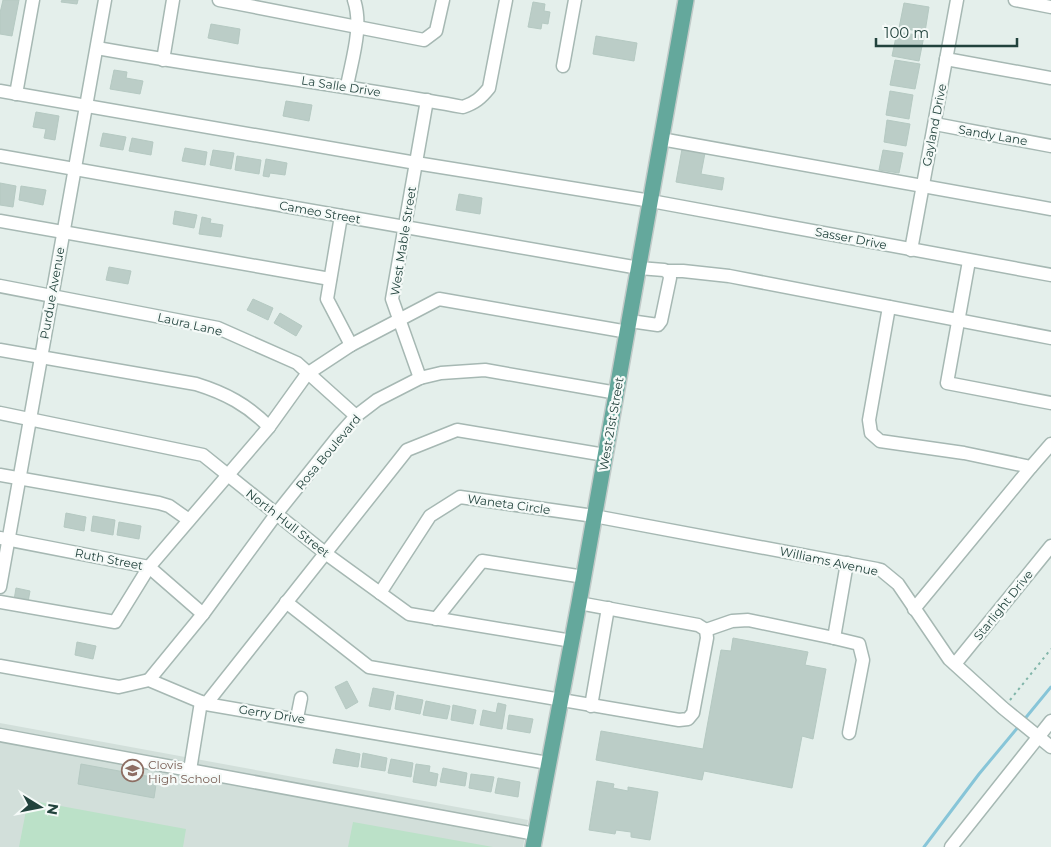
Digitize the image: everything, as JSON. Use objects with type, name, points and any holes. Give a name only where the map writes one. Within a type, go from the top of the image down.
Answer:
[{"type":"main road","name":"West 21st Street","points":[[534,841],[580,603],[686,0]]},
{"type":"street","points":[[16,94],[33,0]]},
{"type":"street","name":"Purdue Avenue","points":[[0,587],[4,539],[19,479],[105,0]]},
{"type":"street","points":[[163,60],[173,0]]},
{"type":"street","points":[[219,0],[424,40],[436,31],[441,3]]},
{"type":"street","points":[[347,86],[358,26],[358,11],[354,0]]},
{"type":"street","name":"La Salle Drive","points":[[97,48],[163,60],[347,86],[463,107],[481,99],[489,88],[506,0]]},
{"type":"street","points":[[563,66],[575,0]]},
{"type":"street","name":"Gayland Drive","points":[[911,250],[957,0]]},
{"type":"street","points":[[1015,0],[1051,7]]},
{"type":"street","points":[[946,59],[1051,78]]},
{"type":"street","name":"Sasser Drive","points":[[0,91],[416,163],[651,201],[1051,276]]},
{"type":"street","name":"West Mable Street","points":[[420,378],[392,299],[427,100]]},
{"type":"street","name":"Sandy Lane","points":[[935,124],[1051,146]]},
{"type":"street","points":[[661,139],[1051,209]]},
{"type":"street","name":"Cameo Street","points":[[0,156],[639,268],[664,270],[667,272],[683,271],[729,276],[1051,338]]},
{"type":"street","points":[[341,216],[327,299],[351,345]]},
{"type":"street","points":[[0,222],[330,279]]},
{"type":"street","points":[[969,261],[947,383],[1051,403]]},
{"type":"street","points":[[0,602],[115,622],[149,567],[269,427],[307,374],[351,345],[439,299],[629,327],[658,325],[662,321],[670,278],[667,272]]},
{"type":"street","name":"Laura Lane","points":[[0,286],[218,328],[297,363],[307,374],[356,416]]},
{"type":"street","points":[[889,306],[869,420],[871,433],[880,441],[964,452],[1031,467]]},
{"type":"street","points":[[0,350],[196,384],[220,392],[239,403],[258,415],[269,427]]},
{"type":"street","name":"Rosa Boulevard","points":[[150,680],[203,614],[277,513],[356,416],[377,400],[420,378],[442,373],[485,370],[617,393]]},
{"type":"street","name":"North Hull Street","points":[[0,413],[203,455],[325,553],[409,614],[572,640]]},
{"type":"street","points":[[190,770],[203,703],[407,450],[457,430],[605,456]]},
{"type":"street","points":[[914,609],[1051,444]]},
{"type":"street","points":[[0,476],[159,503],[169,506],[189,520]]},
{"type":"street","name":"Waneta Circle","points":[[380,593],[430,516],[460,497],[594,516]]},
{"type":"street","name":"Williams Avenue","points":[[594,516],[881,570],[898,584],[949,659],[1003,708],[1051,747]]},
{"type":"street","name":"Ruth Street","points":[[4,539],[149,567],[203,614]]},
{"type":"street","name":"Starlight Drive","points":[[954,664],[1051,546]]},
{"type":"street","points":[[436,619],[482,561],[584,577]]},
{"type":"street","points":[[834,638],[847,563]]},
{"type":"street","points":[[286,602],[369,667],[679,720],[688,720],[693,713],[707,638],[706,630]]},
{"type":"street","points":[[580,603],[698,625],[706,630]]},
{"type":"street","points":[[591,706],[608,608]]},
{"type":"street","points":[[706,630],[732,621],[748,620],[859,644],[863,660],[849,732]]},
{"type":"street","points":[[0,666],[119,687],[150,680]]},
{"type":"street","name":"Gerry Drive","points":[[150,680],[203,703],[548,762]]},
{"type":"street","points":[[297,718],[301,698]]},
{"type":"street","points":[[951,847],[1051,721]]},
{"type":"street","points":[[0,735],[190,770],[534,841]]},
{"type":"path","points":[[1003,708],[1051,650]]},
{"type":"shaded area","name":"Clovis High School","points":[[0,723],[528,820],[523,847],[0,847]]},
{"type":"green space","points":[[28,800],[186,829],[183,847],[19,847]]},
{"type":"green space","points":[[353,822],[493,847],[348,847]]},
{"type":"building","points":[[3,0],[19,0],[12,36],[0,34],[0,13]]},
{"type":"building","points":[[62,0],[78,0],[77,4],[61,2]]},
{"type":"building","points":[[533,2],[545,4],[544,11],[550,12],[548,24],[542,23],[541,29],[528,27]]},
{"type":"building","points":[[904,3],[929,7],[925,32],[899,28]]},
{"type":"building","points":[[211,24],[240,29],[238,44],[208,38]]},
{"type":"building","points":[[897,32],[924,36],[919,61],[892,56]]},
{"type":"building","points":[[596,36],[637,43],[634,61],[593,54]]},
{"type":"building","points":[[895,60],[920,64],[915,89],[890,85]]},
{"type":"building","points":[[114,70],[127,72],[126,78],[143,81],[140,94],[110,89]]},
{"type":"building","points":[[890,91],[913,95],[909,119],[886,115]]},
{"type":"building","points":[[286,101],[312,105],[309,121],[283,116]]},
{"type":"building","points":[[36,112],[59,116],[55,140],[44,138],[46,129],[33,127]]},
{"type":"building","points":[[887,120],[910,124],[906,146],[884,142]]},
{"type":"building","points":[[103,133],[126,137],[123,150],[100,146]]},
{"type":"building","points":[[132,138],[153,142],[151,155],[129,151]]},
{"type":"building","points":[[185,148],[207,152],[205,165],[182,161]]},
{"type":"building","points":[[682,149],[705,153],[701,174],[724,178],[722,190],[676,182]]},
{"type":"building","points":[[213,150],[234,153],[231,169],[210,165]]},
{"type":"building","points":[[883,150],[903,153],[899,173],[879,170]]},
{"type":"building","points":[[237,156],[261,160],[259,174],[235,170]]},
{"type":"building","points":[[266,159],[287,163],[285,175],[270,173],[269,177],[263,176]]},
{"type":"building","points":[[0,183],[16,186],[13,207],[0,205]]},
{"type":"building","points":[[21,186],[46,190],[43,205],[19,200]]},
{"type":"building","points":[[459,194],[482,198],[480,214],[456,210]]},
{"type":"building","points":[[175,211],[197,215],[194,228],[173,224]]},
{"type":"building","points":[[202,217],[211,219],[210,223],[223,225],[221,237],[199,234]]},
{"type":"building","points":[[109,267],[131,271],[128,284],[106,280]]},
{"type":"building","points":[[253,299],[273,308],[268,320],[247,310]]},
{"type":"building","points":[[280,313],[302,326],[296,336],[274,323]]},
{"type":"building","points":[[66,513],[86,517],[84,531],[64,527]]},
{"type":"building","points":[[93,516],[115,520],[113,535],[91,531]]},
{"type":"building","points":[[119,522],[141,526],[139,539],[117,535]]},
{"type":"building","points":[[16,588],[30,591],[28,602],[14,600]]},
{"type":"building","points":[[733,638],[808,652],[805,665],[826,669],[813,739],[802,736],[792,788],[704,771],[702,780],[596,760],[601,731],[703,749],[721,650],[731,651]]},
{"type":"building","points":[[77,642],[96,646],[93,659],[75,655]]},
{"type":"building","points":[[347,681],[358,702],[346,709],[335,687]]},
{"type":"building","points":[[373,688],[394,692],[390,710],[369,706]]},
{"type":"building","points":[[397,695],[423,700],[420,714],[395,709]]},
{"type":"building","points":[[426,701],[450,706],[447,719],[423,715]]},
{"type":"building","points":[[498,703],[506,705],[502,729],[480,725],[483,710],[496,713]]},
{"type":"building","points":[[453,705],[476,710],[473,724],[451,720]]},
{"type":"building","points":[[509,715],[533,719],[530,733],[507,729]]},
{"type":"building","points":[[336,749],[360,754],[358,767],[333,763]]},
{"type":"building","points":[[363,753],[387,758],[385,771],[361,767]]},
{"type":"building","points":[[391,759],[413,763],[411,777],[388,773]]},
{"type":"building","points":[[81,764],[157,778],[154,798],[78,784]]},
{"type":"building","points":[[416,764],[430,766],[429,772],[438,774],[436,786],[413,782]]},
{"type":"building","points":[[443,768],[467,773],[465,786],[440,782]]},
{"type":"building","points":[[471,774],[494,777],[491,792],[469,788]]},
{"type":"building","points":[[498,778],[520,782],[518,797],[495,793]]},
{"type":"building","points":[[597,781],[614,784],[613,788],[628,791],[628,787],[658,792],[650,840],[631,837],[631,832],[616,830],[615,834],[589,830]]},
{"type":"waterway","points":[[1023,721],[1051,687]]},
{"type":"waterway","points":[[924,847],[979,774],[1019,726]]},
{"type":"place","name":"Clovis High School","points":[[132,771]]}]
